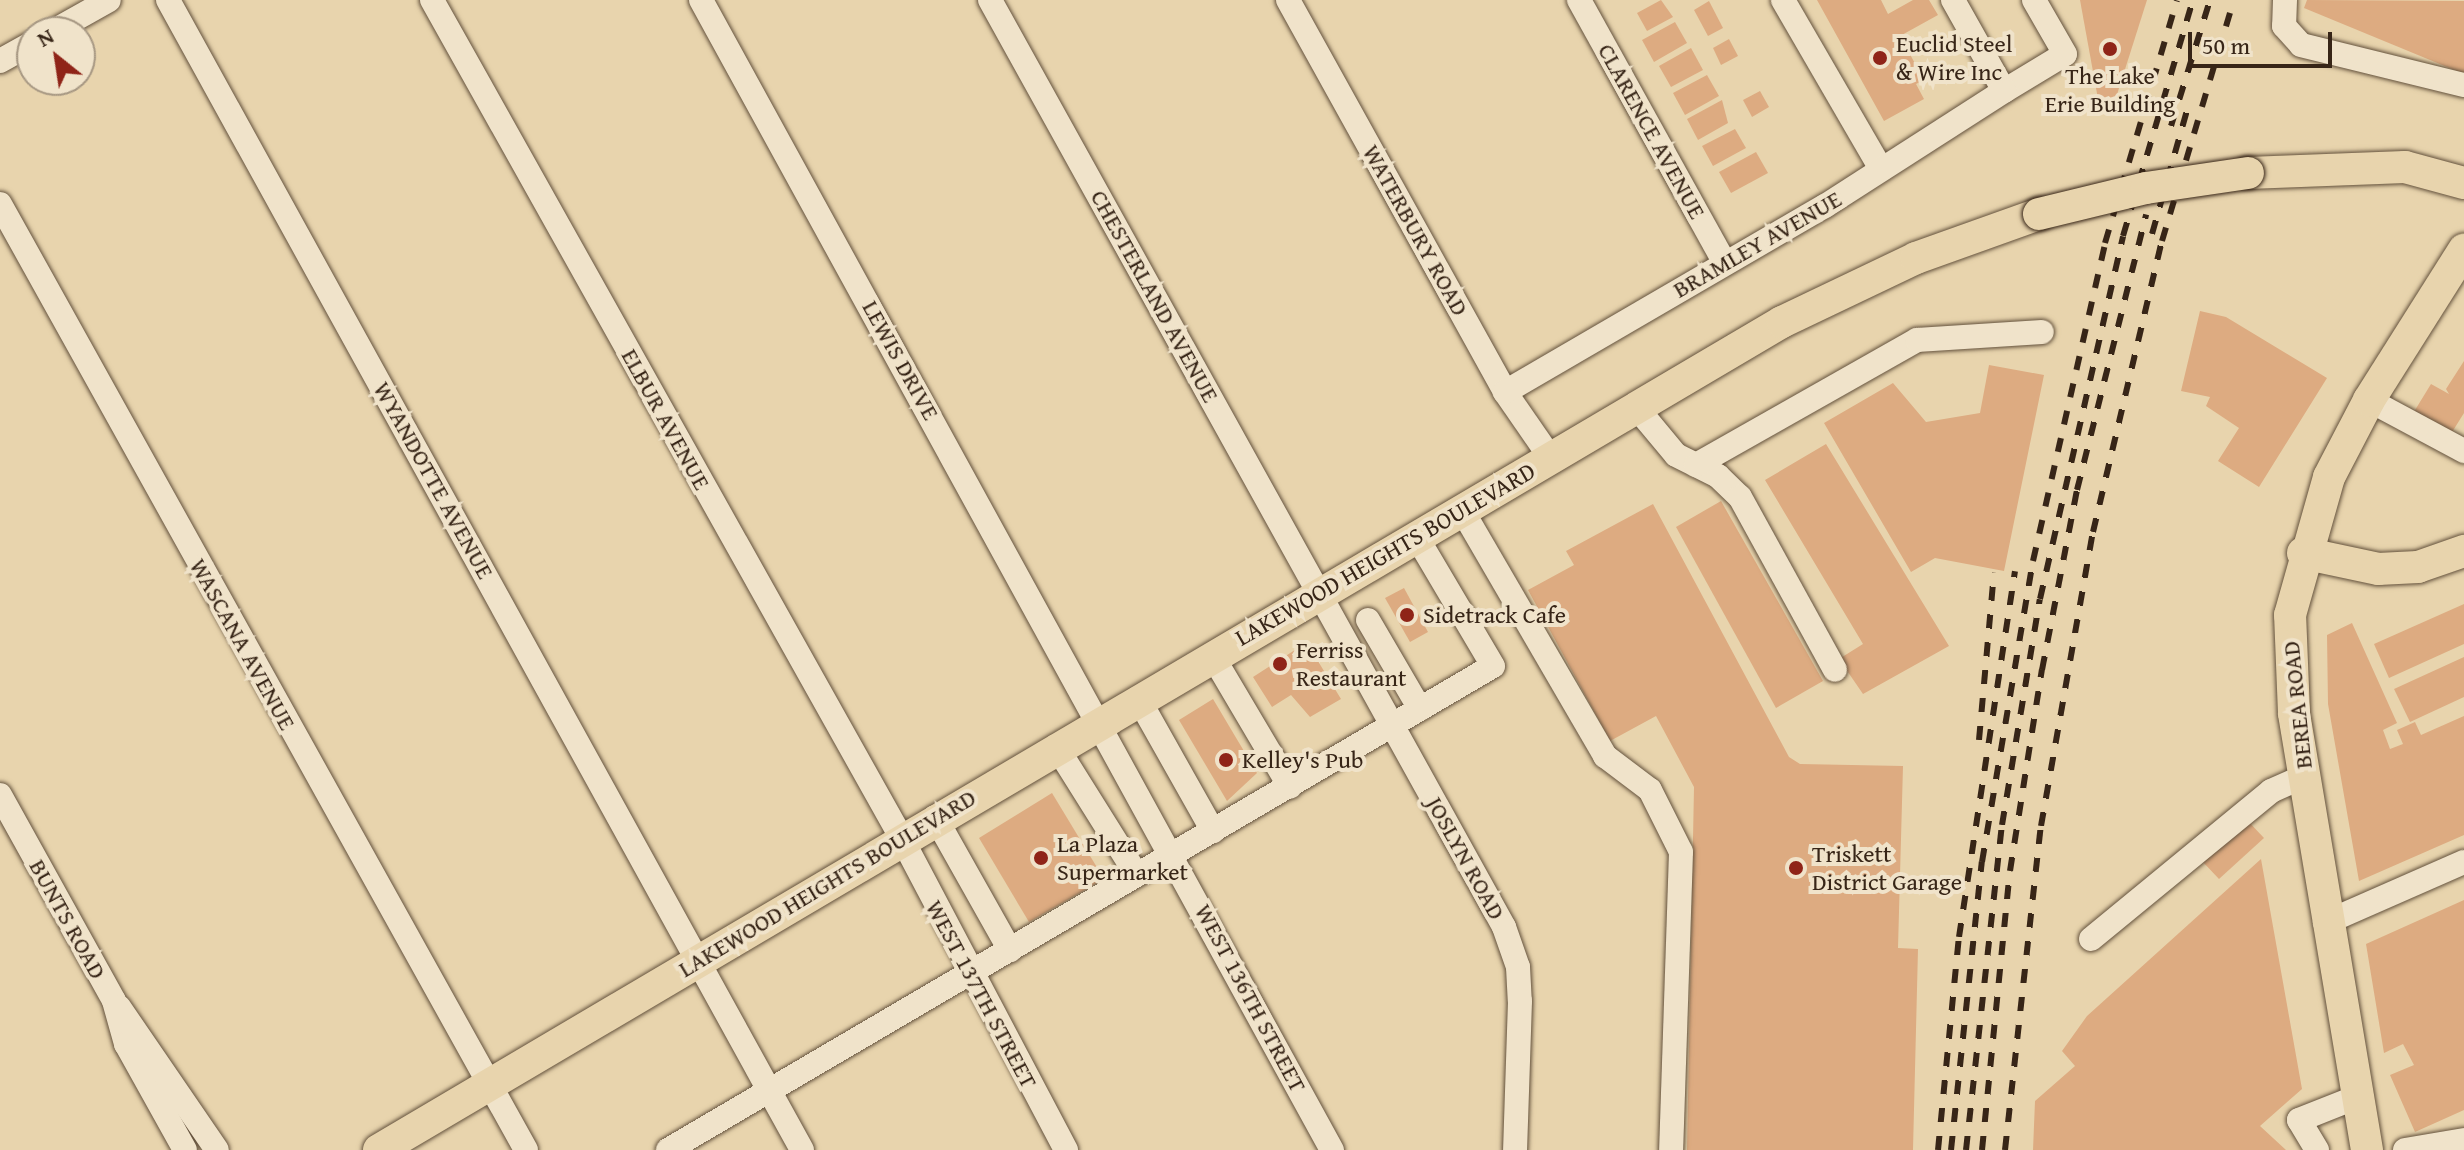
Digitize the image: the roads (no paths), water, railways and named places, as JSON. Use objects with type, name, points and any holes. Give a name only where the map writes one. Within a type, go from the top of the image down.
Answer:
[{"type":"main road","name":"LAKEWOOD HEIGHTS BOULEVARD","points":[[379,1150],[1100,719],[1845,289],[2039,214],[2248,173],[2365,166],[2450,178]]},
{"type":"main road","name":"BEREA ROAD","points":[[2367,1150],[2325,923],[2288,642],[2303,553],[2329,477],[2369,400],[2461,262]]},
{"type":"main road","points":[[2303,553],[2378,569],[2418,567],[2464,551]]},
{"type":"street","points":[[80,16],[109,0]]},
{"type":"street","name":"WYANDOTTE AVENUE","points":[[168,0],[700,960],[802,1150]]},
{"type":"street","name":"ELBUR AVENUE","points":[[432,0],[901,837]]},
{"type":"street","name":"LEWIS DRIVE","points":[[701,0],[1100,719]]},
{"type":"street","name":"CHESTERLAND AVENUE","points":[[990,0],[1319,592]]},
{"type":"street","name":"WATERBURY ROAD","points":[[1288,0],[1505,392],[1550,457]]},
{"type":"street","name":"CLARENCE AVENUE","points":[[1579,0],[1725,263]]},
{"type":"street","points":[[1783,0],[1881,169]]},
{"type":"street","points":[[1953,0],[2004,91]]},
{"type":"street","points":[[2285,0],[2284,26],[2301,45],[2464,85]]},
{"type":"street","name":"BRAMLEY AVENUE","points":[[1505,392],[1881,169],[2065,54],[2041,4]]},
{"type":"street","name":"WASCANA AVENUE","points":[[0,204],[526,1150]]},
{"type":"street","points":[[1696,465],[1917,340],[2042,332]]},
{"type":"street","points":[[2369,400],[2464,451]]},
{"type":"street","points":[[1636,407],[1676,455],[1696,465],[1740,497],[1835,670]]},
{"type":"street","points":[[1462,510],[1605,756],[1650,790],[1681,852],[1671,1150]]},
{"type":"street","points":[[668,1150],[1493,666],[1416,536]]},
{"type":"street","name":"JOSLYN ROAD","points":[[1319,592],[1504,927],[1518,967],[1515,1150]]},
{"type":"street","points":[[1368,620],[1420,709]]},
{"type":"street","points":[[1212,655],[1290,787]]},
{"type":"street","points":[[1138,698],[1213,831]]},
{"type":"street","name":"WEST 136TH STREET","points":[[1100,719],[1332,1150]]},
{"type":"street","points":[[1056,746],[1137,875]]},
{"type":"street","points":[[2091,939],[2271,791],[2304,776]]},
{"type":"street","name":"BUNTS ROAD","points":[[0,795],[114,1001],[142,1032],[217,1150]]},
{"type":"street","points":[[935,817],[1010,950]]},
{"type":"street","name":"WEST 137TH STREET","points":[[901,837],[968,974],[1066,1150]]},
{"type":"street","points":[[2325,923],[2464,862]]},
{"type":"street","name":"BUNTS ROAD","points":[[114,1001],[126,1044],[185,1150]]},
{"type":"street","points":[[2317,1150],[2299,1120],[2357,1097]]},
{"type":"street","points":[[2405,1150],[2464,1140]]},
{"type":"railway","points":[[1951,1150],[1982,862],[2033,561],[2105,243],[2177,0]]},
{"type":"railway","points":[[1966,1150],[2002,825],[2040,599],[2123,236],[2193,0]]},
{"type":"railway","points":[[2171,126],[2210,0]]},
{"type":"railway","points":[[2005,1150],[2041,826],[2093,532],[2162,241],[2234,0]]},
{"type":"railway","points":[[2152,234],[2187,110]]},
{"type":"railway","points":[[1982,1150],[2010,871],[2042,670],[2077,490],[2146,215]]},
{"type":"railway","points":[[1938,1150],[1959,937],[2015,571]]},
{"type":"railway","points":[[1979,740],[1994,573]]},
{"type":"place","name":"The Lake Erie Building","points":[[2110,49]]},
{"type":"place","name":"Euclid Steel & Wire Inc","points":[[1880,58]]},
{"type":"place","name":"Sidetrack Cafe","points":[[1407,615]]},
{"type":"place","name":"Ferriss Restaurant","points":[[1280,664]]},
{"type":"place","name":"Kelley's Pub","points":[[1226,760]]},
{"type":"place","name":"La Plaza Supermarket","points":[[1041,858]]},
{"type":"place","name":"Triskett District Garage","points":[[1796,868]]}]
